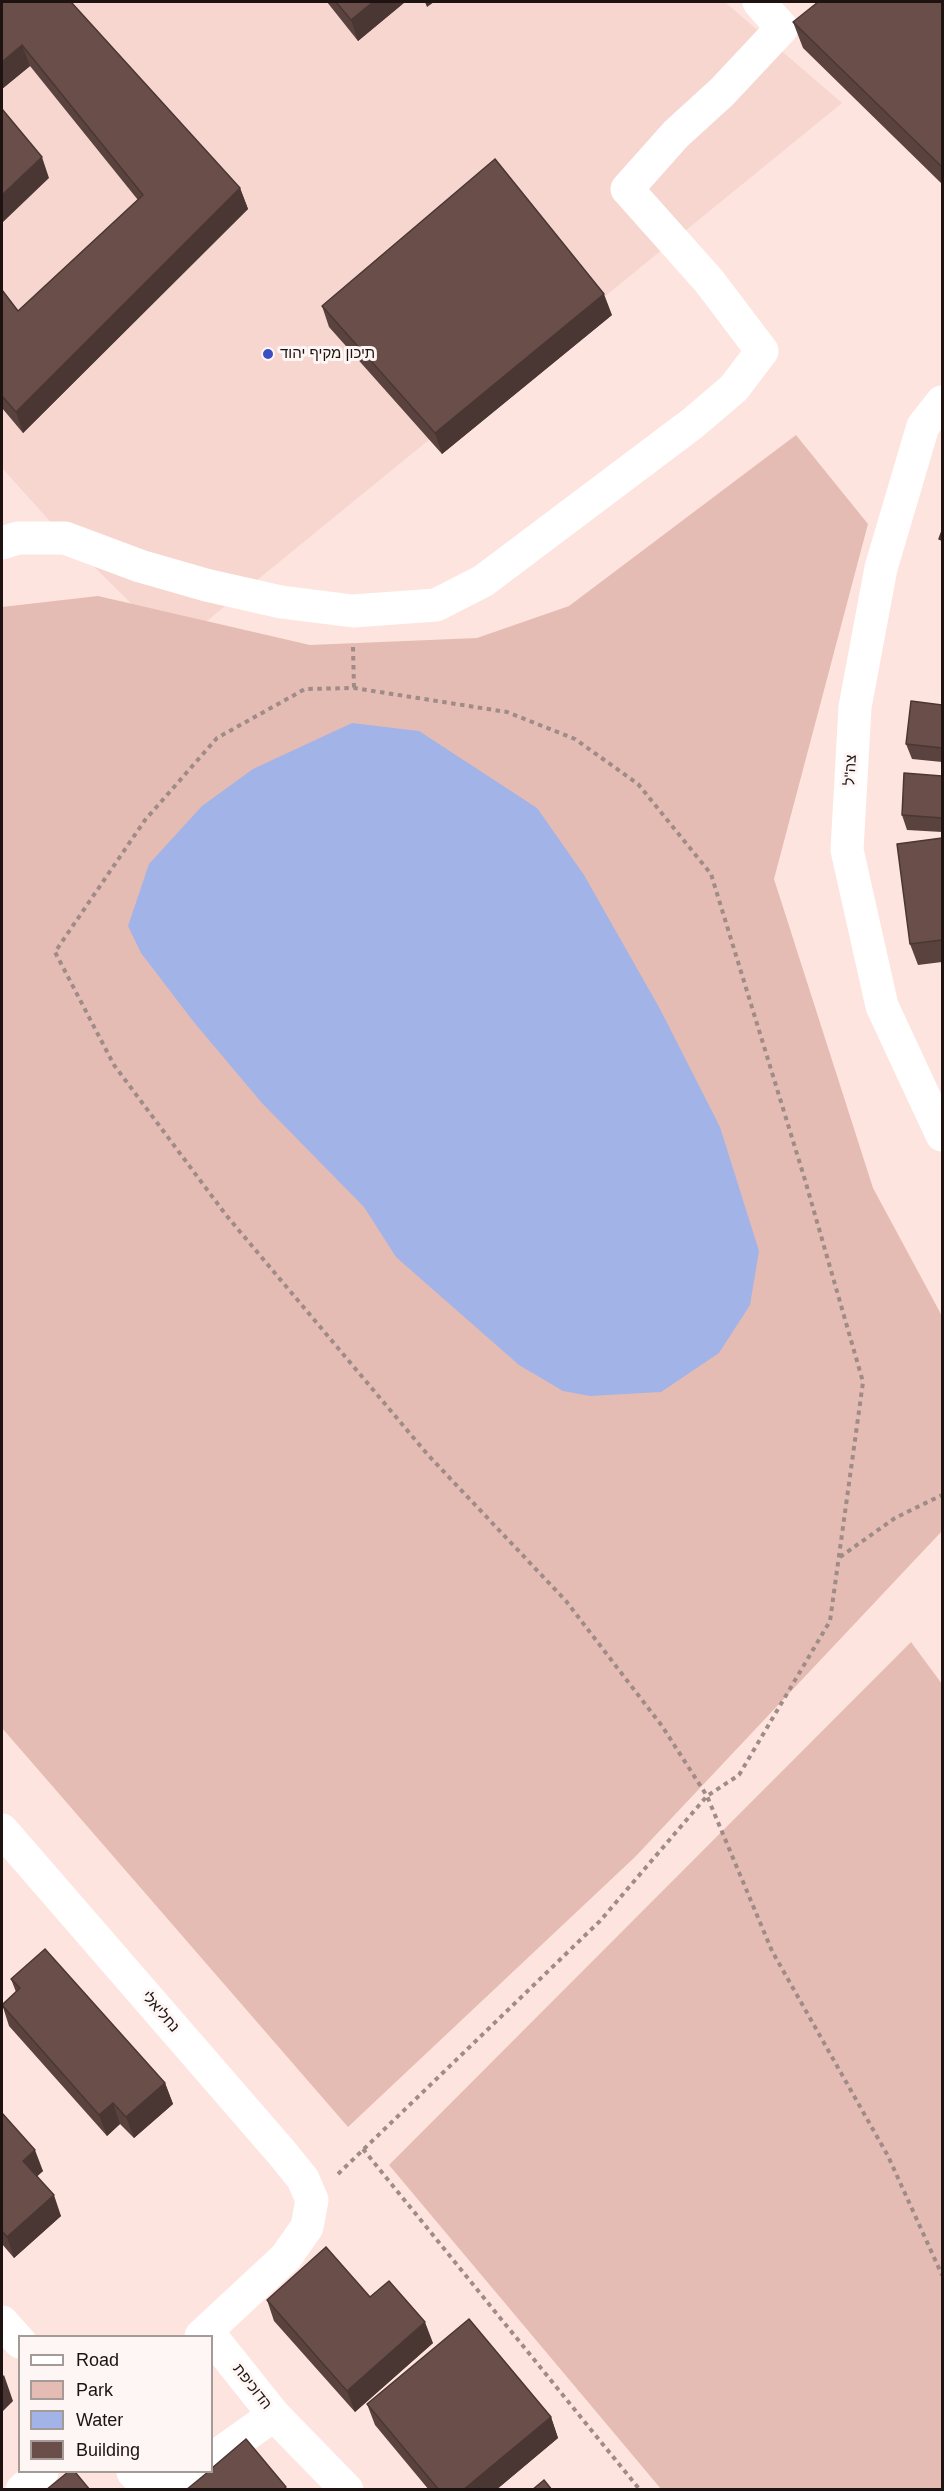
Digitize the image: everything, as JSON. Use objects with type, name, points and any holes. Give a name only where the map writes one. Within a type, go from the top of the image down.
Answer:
[{"type":"street","points":[[2,543],[18,538],[65,538],[140,566],[206,585],[281,602],[353,611],[436,605],[483,581],[693,423],[734,388],[762,351],[709,281],[627,189],[676,134],[722,92],[782,28],[759,2]]},
{"type":"street","name":"צה\"ל","points":[[942,402],[923,426],[881,568],[855,706],[847,850],[882,1006],[942,1136]]},
{"type":"street","name":"נחליאלי","points":[[2,1830],[282,2153],[303,2179],[312,2200]]},
{"type":"street","points":[[204,2334],[286,2256],[307,2227],[312,2200]]},
{"type":"street","points":[[2,2322],[18,2340]]},
{"type":"street","name":"הדוכיפת","points":[[213,2344],[274,2415],[347,2490]]},
{"type":"street","name":"הדוכיפת","points":[[213,2458],[274,2415]]},
{"type":"street","points":[[22,2490],[41,2473]]},
{"type":"street","points":[[134,2473],[139,2478],[163,2487],[193,2473]]},
{"type":"path","points":[[353,611],[354,688]]},
{"type":"path","points":[[312,2200],[600,1921],[707,1796],[739,1775],[830,1621],[863,1382],[806,1180],[711,874],[638,784],[575,740],[507,712],[354,688],[305,689],[217,738],[145,820],[55,952],[114,1065],[226,1215],[428,1455],[566,1602],[662,1726],[707,1796],[772,1951],[888,2156],[942,2275]]},
{"type":"path","points":[[839,1557],[895,1518],[942,1495]]},
{"type":"path","points":[[363,2149],[640,2490]]},
{"type":"shaded area","name":"תיכון מקיף יהוד","points":[[2,2],[725,2],[842,103],[175,647],[65,538],[2,468]]},
{"type":"green space","points":[[796,435],[868,524],[774,879],[873,1188],[942,1316],[942,1531],[635,1857],[348,2127],[2,1728],[2,607],[98,596],[310,645],[477,638],[569,606]]},
{"type":"green space","points":[[911,1642],[942,1684],[942,2489],[661,2489],[389,2165]]},
{"type":"water","points":[[352,723],[419,731],[537,808],[584,875],[660,1009],[720,1127],[759,1251],[750,1305],[719,1353],[661,1392],[590,1396],[563,1391],[519,1365],[396,1257],[364,1207],[261,1102],[193,1021],[141,953],[128,926],[149,864],[202,806],[253,769]]},
{"type":"building","points":[[2,2],[71,2],[240,188],[16,412],[2,396],[2,290],[18,311],[143,195],[22,45],[2,62]]},
{"type":"building","points":[[336,2],[373,2],[351,20]]},
{"type":"building","points":[[818,2],[942,2],[942,167],[793,22]]},
{"type":"building","points":[[2,109],[42,157],[2,195]]},
{"type":"building","points":[[495,159],[604,294],[435,433],[322,306]]},
{"type":"building","points":[[911,701],[942,705],[942,748],[906,744]]},
{"type":"building","points":[[904,773],[942,776],[942,818],[902,815]]},
{"type":"building","points":[[942,838],[942,940],[910,944],[897,844]]},
{"type":"building","points":[[45,1949],[165,2083],[126,2117],[113,2103],[99,2115],[2,2005],[20,1988],[11,1979]]},
{"type":"building","points":[[2,2113],[35,2150],[23,2161],[54,2195],[7,2237],[2,2231]]},
{"type":"building","points":[[326,2247],[370,2297],[389,2281],[425,2322],[347,2391],[267,2300]]},
{"type":"building","points":[[469,2319],[551,2417],[463,2490],[439,2490],[367,2404]]},
{"type":"building","points":[[246,2439],[286,2487],[283,2490],[186,2490],[207,2473],[213,2473],[213,2467]]},
{"type":"building","points":[[67,2473],[76,2473],[90,2490],[46,2490]]},
{"type":"building","points":[[544,2480],[552,2490],[532,2490]]},
{"type":"place","name":"תיכון מקיף יהוד","points":[[268,354]]}]
